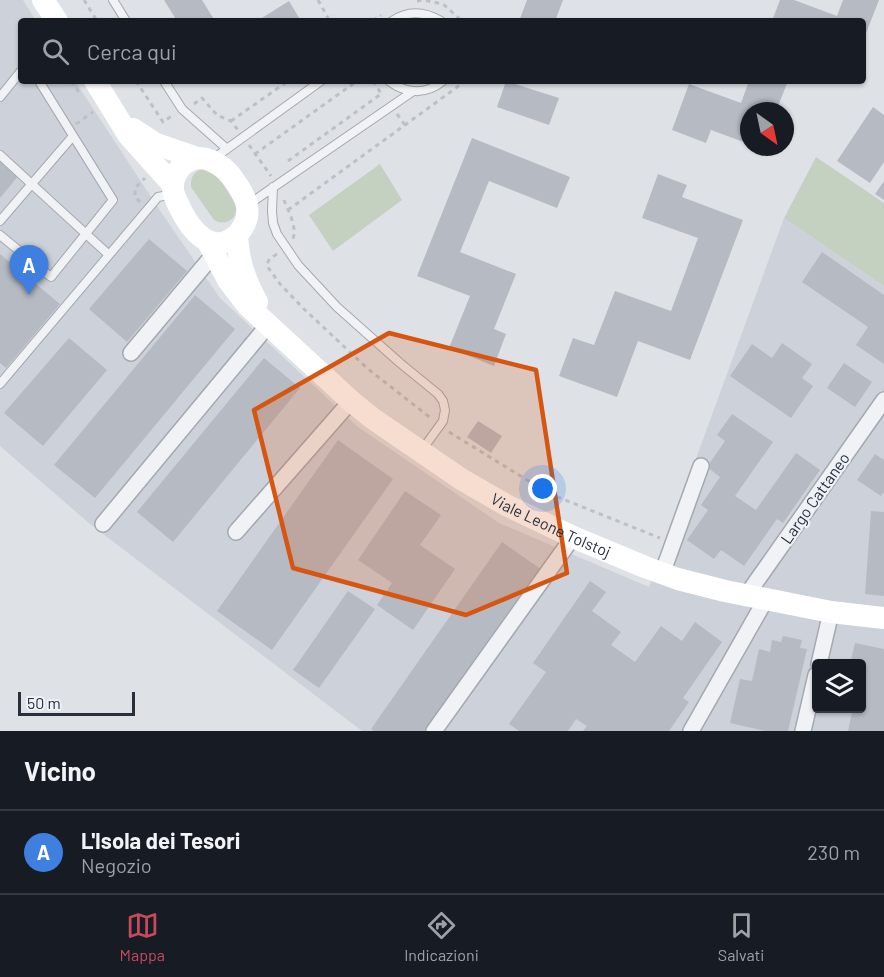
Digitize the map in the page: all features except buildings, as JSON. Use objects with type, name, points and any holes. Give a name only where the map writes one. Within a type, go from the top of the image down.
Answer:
[{"type":"street","points":[[43,0],[55,18]]},
{"type":"street","name":"Viale Leone Tolstoj","points":[[97,84],[129,136],[173,190],[190,225],[211,248],[237,293],[254,312],[351,401],[421,452],[506,505],[573,537],[662,574],[709,588],[756,598],[831,612],[884,618]]},
{"type":"street","name":"Viale Leone Tolstoj","points":[[111,105],[129,125],[149,140],[161,146],[212,156],[231,176],[242,192],[247,205],[247,217],[237,235],[243,272],[269,324]]},
{"type":"street","points":[[173,190],[181,167],[188,161],[212,156]]},
{"type":"street","points":[[130,353],[211,248],[237,235]]},
{"type":"street","points":[[103,524],[269,324]]},
{"type":"street","name":"Largo Cattaneo","points":[[691,731],[756,598],[884,400]]},
{"type":"street","points":[[236,532],[351,401]]},
{"type":"street","points":[[662,574],[701,466]]},
{"type":"street","points":[[434,731],[573,537]]},
{"type":"street","points":[[820,659],[831,612]]},
{"type":"street","points":[[803,731],[812,692]]},
{"type":"lane","points":[[113,0],[124,18]]},
{"type":"lane","points":[[398,18],[418,12],[436,18]]},
{"type":"lane","points":[[0,97],[18,75]]},
{"type":"lane","points":[[0,235],[51,277],[113,200],[41,84]]},
{"type":"lane","points":[[166,84],[212,156],[317,84]]},
{"type":"lane","points":[[393,84],[400,89],[412,92],[432,88],[438,84]]},
{"type":"lane","points":[[247,205],[412,92]]},
{"type":"lane","points":[[0,221],[73,136]]},
{"type":"lane","points":[[0,154],[109,255]]},
{"type":"lane","points":[[273,187],[273,223],[277,234],[298,265],[337,307],[443,401],[445,410],[443,421],[421,452]]},
{"type":"lane","points":[[0,384],[158,197],[173,190]]},
{"type":"path","points":[[84,0],[95,18]]},
{"type":"path","points":[[318,0],[328,18]]},
{"type":"path","points":[[138,84],[163,122],[182,109]]},
{"type":"path","points":[[231,121],[284,84]]},
{"type":"path","points":[[255,154],[353,84]]},
{"type":"path","points":[[288,210],[460,84]]},
{"type":"path","points":[[286,163],[381,94]]},
{"type":"highlighted area","points":[[389,333],[536,370],[567,573],[466,615],[293,568],[254,410]]},
{"type":"shaded area","points":[[0,0],[23,0],[34,18],[18,18],[18,84],[77,84],[220,298],[358,427],[499,523],[649,587],[784,218],[884,286],[884,731],[362,731],[90,524],[0,446]]},
{"type":"green space","points":[[816,157],[884,203],[884,286],[784,218]]},
{"type":"green space","points":[[380,164],[402,200],[333,251],[309,215]]},
{"type":"green space","points":[[202,169],[216,174],[235,204],[235,215],[230,221],[214,220],[191,187],[193,175]]},
{"type":"place","name":"L'Isola dei Tesori","points":[[29,295]]}]
